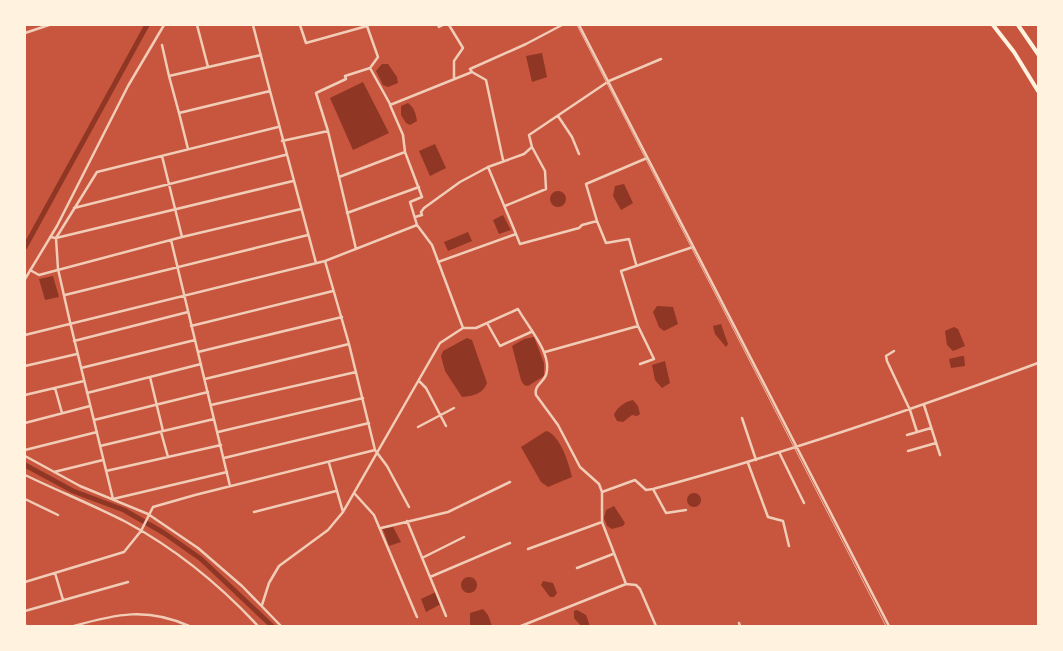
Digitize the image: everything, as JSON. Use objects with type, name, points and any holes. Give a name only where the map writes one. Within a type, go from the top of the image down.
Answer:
[{"type":"highway","points":[[993,25],[1014,52],[1038,91]]},
{"type":"highway","points":[[1018,25],[1038,54]]},
{"type":"street","points":[[25,33],[49,25]]},
{"type":"street","points":[[25,279],[50,237],[128,86],[164,25]]},
{"type":"street","points":[[197,25],[208,67]]},
{"type":"street","points":[[254,25],[278,127],[316,263]]},
{"type":"street","points":[[300,25],[306,43],[368,25],[378,56],[370,68],[345,76],[346,79],[316,93],[328,131],[356,249]]},
{"type":"street","points":[[438,25],[439,27],[443,25]]},
{"type":"street","points":[[449,25],[463,48],[454,61],[454,79]]},
{"type":"street","points":[[472,72],[470,69],[526,44],[562,25]]},
{"type":"street","points":[[579,25],[889,626]]},
{"type":"street","points":[[162,44],[188,148]]},
{"type":"street","points":[[169,76],[261,55]]},
{"type":"street","points":[[505,206],[546,190],[545,170],[532,147],[528,135],[608,81],[661,59]]},
{"type":"street","points":[[370,68],[390,105],[403,135],[406,152],[422,197],[410,202],[417,225],[432,245],[464,323],[464,328]]},
{"type":"street","points":[[390,105],[472,72]]},
{"type":"street","points":[[472,72],[486,80],[503,161]]},
{"type":"street","points":[[179,113],[270,91]]},
{"type":"street","points":[[558,116],[572,137],[579,154]]},
{"type":"street","points":[[113,499],[58,269],[56,238],[97,172],[278,127]]},
{"type":"street","points":[[282,141],[328,131]]},
{"type":"street","points":[[416,217],[422,215],[421,212],[424,208],[460,182],[488,167],[524,154],[532,147]]},
{"type":"street","points":[[339,177],[406,152]]},
{"type":"street","points":[[74,208],[286,155]]},
{"type":"street","points":[[162,156],[182,236]]},
{"type":"street","points":[[636,264],[629,239],[606,244],[586,184],[647,158]]},
{"type":"street","points":[[488,167],[520,244],[579,228],[582,225],[597,221]]},
{"type":"street","points":[[50,237],[56,238],[293,181]]},
{"type":"street","points":[[348,213],[419,187]]},
{"type":"street","points":[[30,270],[39,275],[182,236],[301,209]]},
{"type":"street","points":[[25,335],[70,322],[325,261],[417,225]]},
{"type":"street","points":[[438,262],[516,234]]},
{"type":"street","points":[[65,295],[308,235]]},
{"type":"street","points":[[171,240],[232,486]]},
{"type":"street","points":[[640,364],[654,359],[638,326],[621,271],[636,264],[693,247]]},
{"type":"street","points":[[325,261],[342,317],[375,450]]},
{"type":"street","points":[[191,326],[334,291]]},
{"type":"street","points":[[262,605],[269,583],[279,566],[328,530],[355,494],[440,343],[464,328],[476,328],[518,309],[545,352],[546,376],[538,386],[536,395],[558,425],[580,467],[591,475],[602,492],[602,522],[626,584]]},
{"type":"street","points":[[74,341],[188,312]]},
{"type":"street","points":[[198,352],[342,317]]},
{"type":"street","points":[[487,323],[500,346],[531,332]]},
{"type":"street","points":[[545,352],[638,326]]},
{"type":"street","points":[[81,368],[195,340]]},
{"type":"street","points":[[205,380],[349,344]]},
{"type":"street","points":[[894,351],[886,356],[887,361],[910,410],[917,432]]},
{"type":"street","points":[[25,366],[77,354]]},
{"type":"street","points":[[602,492],[635,480],[646,490],[748,463],[795,445],[910,410],[1038,363]]},
{"type":"street","points":[[87,393],[201,364]]},
{"type":"street","points":[[211,405],[356,372]]},
{"type":"street","points":[[150,377],[168,457]]},
{"type":"street","points":[[25,395],[84,381]]},
{"type":"street","points":[[419,381],[426,388],[446,426]]},
{"type":"street","points":[[55,388],[62,413]]},
{"type":"street","points":[[94,420],[208,392]]},
{"type":"street","points":[[218,432],[363,398]]},
{"type":"street","points":[[924,405],[940,454]]},
{"type":"street","points":[[25,422],[90,406]]},
{"type":"street","points":[[418,427],[454,408]]},
{"type":"street","points":[[742,418],[756,460]]},
{"type":"street","points":[[100,446],[214,419]]},
{"type":"street","points":[[224,458],[369,423]]},
{"type":"street","points":[[907,434],[931,428]]},
{"type":"street","points":[[25,450],[97,432]]},
{"type":"street","points":[[908,451],[936,443]]},
{"type":"street","points":[[106,471],[221,445]]},
{"type":"street","points":[[25,582],[118,555],[130,547],[141,531],[153,507],[375,450],[379,452],[409,507]]},
{"type":"street","points":[[779,452],[804,503]]},
{"type":"street","points":[[25,456],[53,472],[148,515],[198,548],[262,605],[281,626]]},
{"type":"street","points":[[53,472],[104,460]]},
{"type":"street","points":[[328,463],[342,512]]},
{"type":"street","points":[[748,463],[768,517],[783,522],[789,546]]},
{"type":"street","points":[[113,499],[227,472]]},
{"type":"street","points":[[25,475],[141,531],[186,560],[221,588],[258,626]]},
{"type":"street","points":[[380,528],[448,512],[510,482]]},
{"type":"street","points":[[653,488],[666,513],[686,510]]},
{"type":"street","points":[[254,512],[336,491]]},
{"type":"street","points":[[355,494],[374,515],[417,617]]},
{"type":"street","points":[[25,499],[58,516]]},
{"type":"street","points":[[407,521],[446,616]]},
{"type":"street","points":[[528,549],[602,522]]},
{"type":"street","points":[[422,558],[464,537]]},
{"type":"street","points":[[430,577],[510,544]]},
{"type":"street","points":[[577,568],[613,554]]},
{"type":"street","points":[[55,573],[63,600]]},
{"type":"street","points":[[25,611],[128,582]]},
{"type":"street","points":[[521,626],[626,584],[636,585],[640,589],[656,626]]},
{"type":"street","points":[[74,626],[121,614],[140,613],[161,616],[189,626]]},
{"type":"shaded area","points":[[542,53],[547,77],[532,82],[526,56]]},
{"type":"shaded area","points":[[382,64],[388,64],[397,77],[398,83],[388,87],[383,85],[376,71]]},
{"type":"shaded area","points":[[363,82],[389,133],[353,150],[330,98]]},
{"type":"shaded area","points":[[408,103],[414,111],[417,121],[410,125],[406,123],[401,115],[401,106]]},
{"type":"shaded area","points":[[435,144],[446,168],[430,176],[419,151]]},
{"type":"shaded area","points":[[624,184],[633,203],[621,210],[613,196],[615,186]]},
{"type":"shaded area","points":[[555,191],[561,191],[566,196],[564,205],[555,207],[550,202],[550,196]]},
{"type":"shaded area","points":[[503,215],[511,230],[499,234],[493,220]]},
{"type":"shaded area","points":[[468,232],[472,241],[448,251],[444,242]]},
{"type":"shaded area","points":[[53,276],[59,297],[45,300],[39,279]]},
{"type":"shaded area","points":[[657,306],[673,307],[678,324],[664,331],[659,327],[653,312]]},
{"type":"shaded area","points":[[721,324],[728,344],[726,347],[715,334],[713,326]]},
{"type":"shaded area","points":[[954,327],[958,329],[965,346],[953,351],[947,345],[945,331]]},
{"type":"shaded area","points":[[534,337],[544,363],[544,376],[528,386],[524,385],[521,380],[512,346],[524,339]]},
{"type":"shaded area","points":[[467,338],[472,340],[487,383],[483,390],[477,394],[462,397],[445,371],[441,356],[443,351]]},
{"type":"shaded area","points":[[964,356],[965,366],[951,368],[949,359]]},
{"type":"shaded area","points":[[665,361],[670,383],[662,388],[655,380],[652,365]]},
{"type":"shaded area","points":[[633,400],[638,406],[640,414],[637,416],[632,415],[623,422],[617,421],[614,415],[619,407]]},
{"type":"shaded area","points":[[546,431],[551,433],[560,443],[572,477],[548,487],[541,482],[521,447]]},
{"type":"shaded area","points":[[691,493],[697,493],[701,500],[697,507],[691,507],[687,503],[687,497]]},
{"type":"shaded area","points":[[614,506],[625,523],[623,526],[612,529],[607,526],[604,518],[606,510]]},
{"type":"shaded area","points":[[393,527],[401,542],[389,546],[383,529]]},
{"type":"shaded area","points":[[466,577],[472,577],[477,582],[475,591],[466,593],[461,588],[461,582]]},
{"type":"shaded area","points":[[543,581],[553,583],[557,593],[554,597],[550,597],[541,585]]},
{"type":"shaded area","points":[[436,592],[441,604],[426,612],[421,599]]},
{"type":"shaded area","points":[[483,609],[488,615],[492,626],[470,626],[470,613]]},
{"type":"shaded area","points":[[577,610],[586,615],[590,626],[581,626],[574,618],[574,611]]},
{"type":"waterway","points":[[25,247],[147,25]]},
{"type":"waterway","points":[[25,465],[73,491],[124,510],[164,533],[201,559],[272,626]]},
{"type":"railway","points":[[577,25],[886,626]]}]
